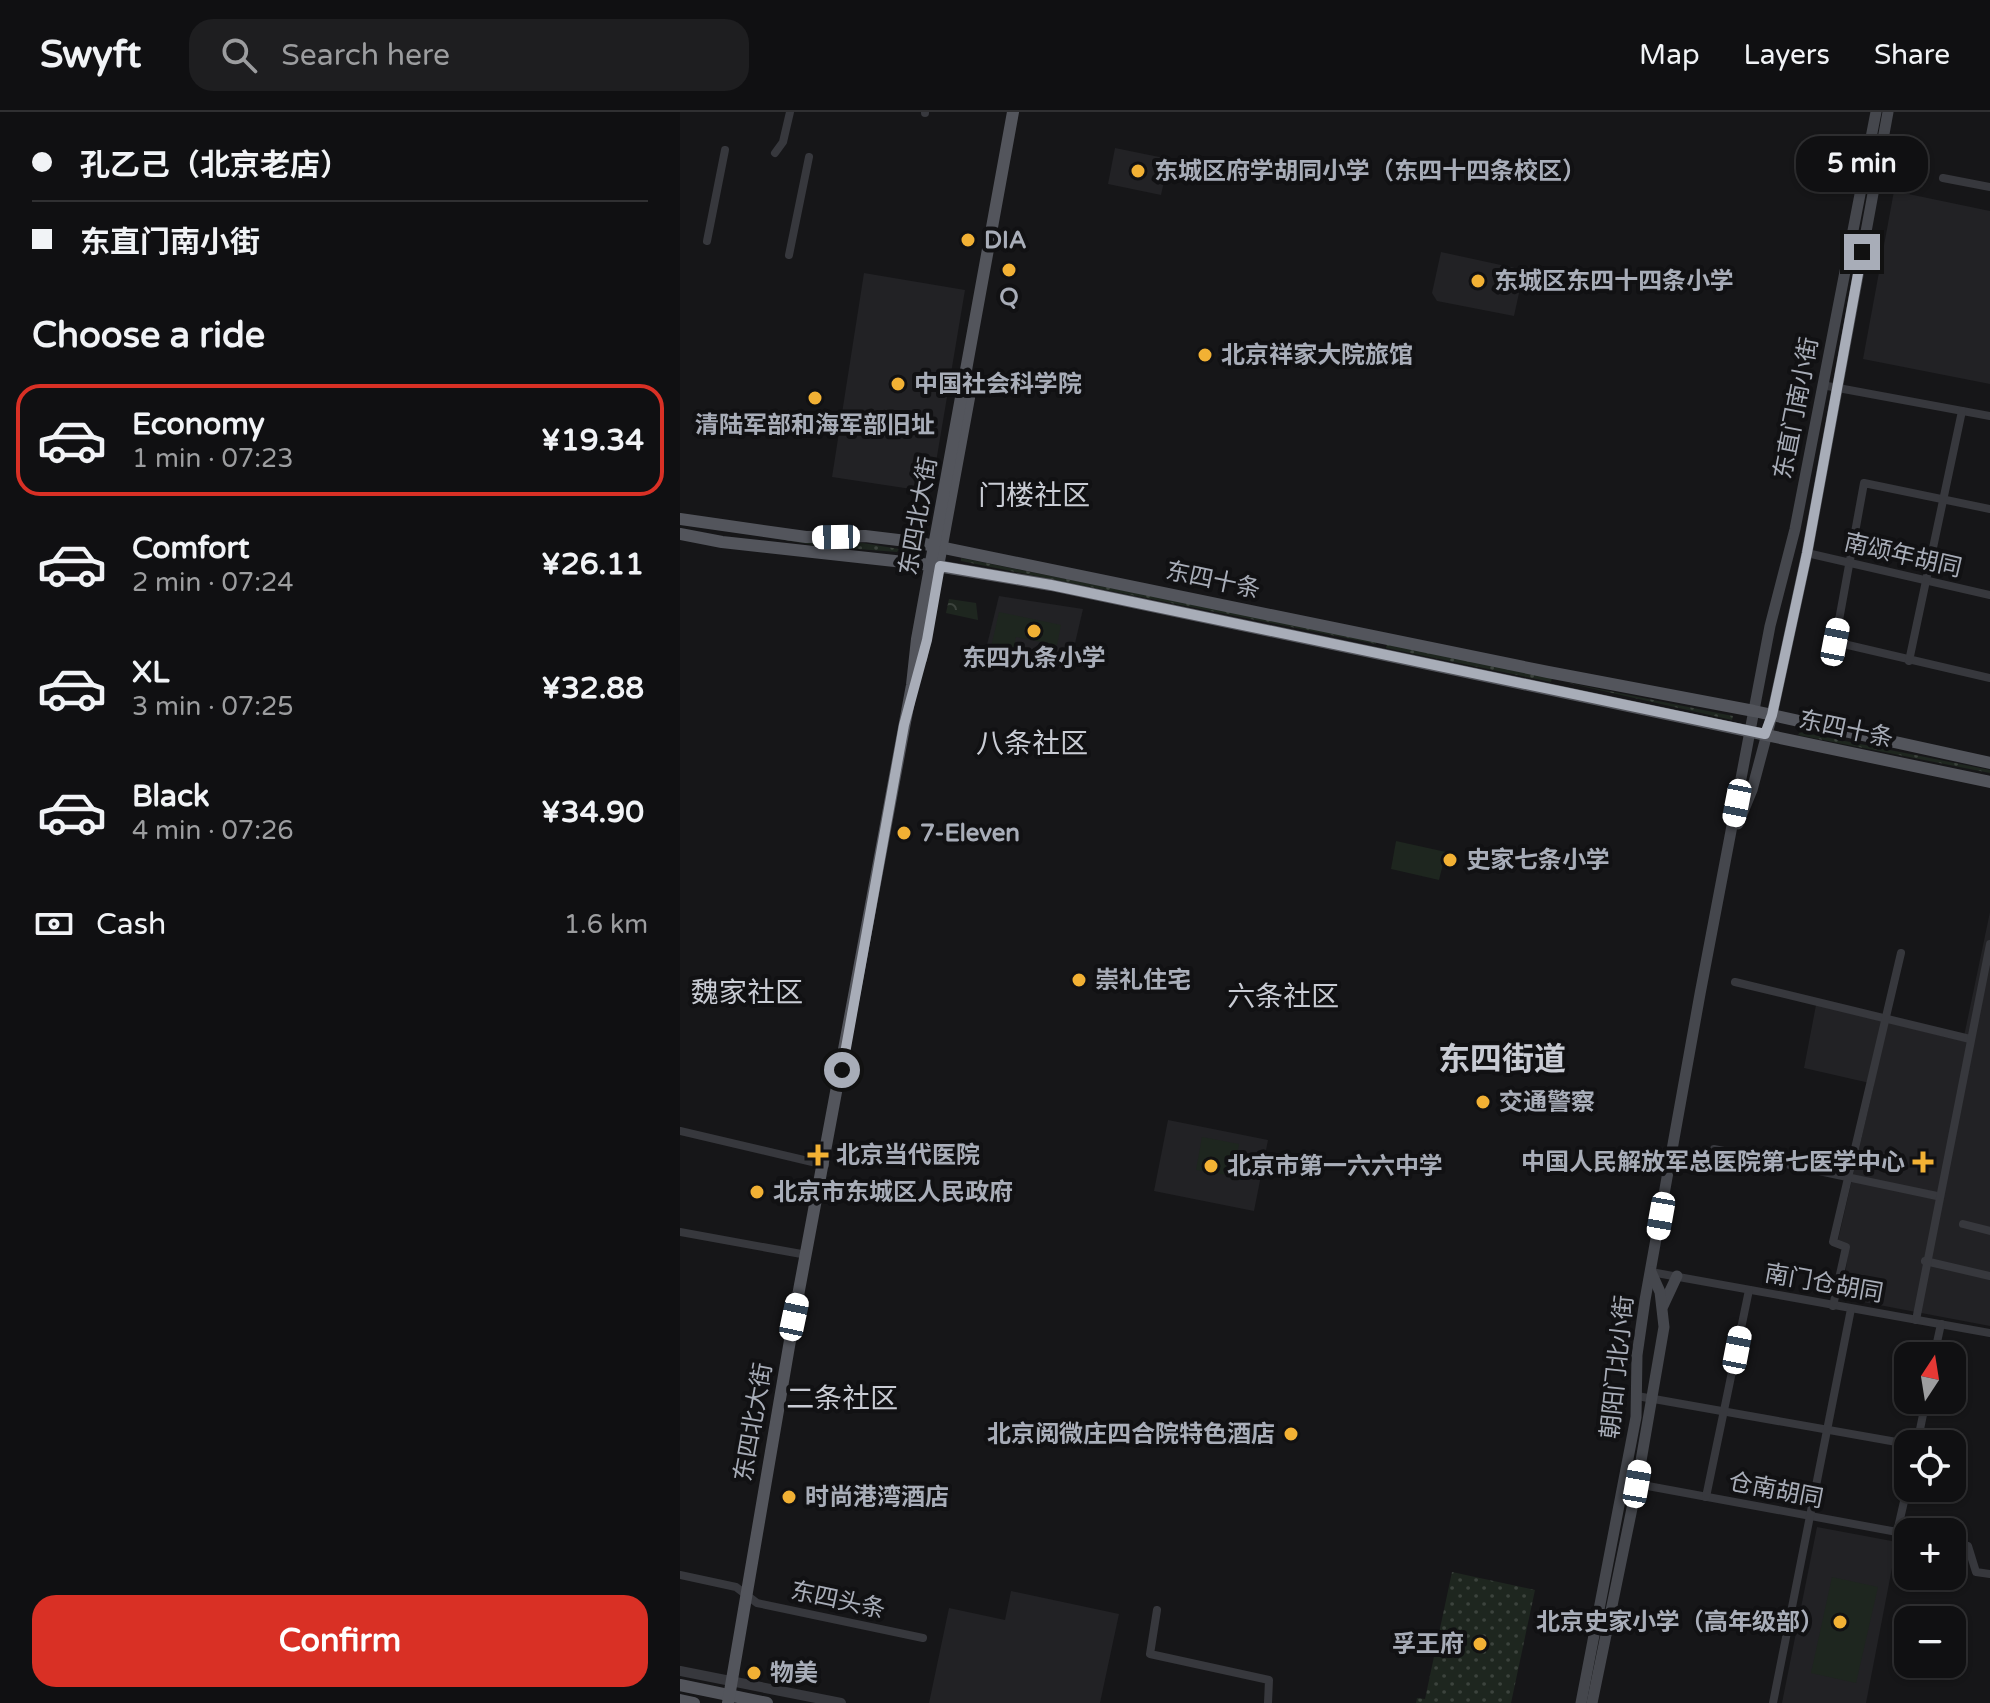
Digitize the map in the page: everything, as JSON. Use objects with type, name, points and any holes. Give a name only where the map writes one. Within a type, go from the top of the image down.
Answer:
[{"type":"main road","name":"东四北大街","points":[[729,1699],[774,1429],[936,566],[1013,112]]},
{"type":"main road","name":"东直门南小街","points":[[1750,730],[1876,112]]},
{"type":"main road","name":"东直门南小街","points":[[1765,734],[1772,715],[1807,553],[1888,112]]},
{"type":"main road","name":"东四十条","points":[[680,519],[806,537],[865,536],[939,547],[1548,672],[1754,711],[1990,763]]},
{"type":"main road","name":"东四十条","points":[[680,534],[722,542],[936,566],[1051,585],[1990,782]]},
{"type":"main road","name":"朝阳门北小街","points":[[1581,1703],[1624,1483],[1637,1396],[1637,1355],[1651,1272],[1750,730]]},
{"type":"main road","name":"朝阳门北小街","points":[[1728,847],[1752,790],[1765,734]]},
{"type":"main road","name":"朝阳门北小街","points":[[1592,1703],[1637,1484],[1664,1327],[1663,1307],[1651,1272]]},
{"type":"main road","points":[[1663,1307],[1677,1276]]},
{"type":"main road","points":[[680,1685],[729,1699],[767,1703]]},
{"type":"main road","points":[[680,1700],[694,1703]]},
{"type":"street","points":[[775,153],[783,142],[790,112]]},
{"type":"street","points":[[707,241],[725,150]]},
{"type":"street","points":[[789,255],[809,157]]},
{"type":"street","points":[[1943,178],[1990,187]]},
{"type":"street","points":[[1822,385],[1990,416]]},
{"type":"street","points":[[1909,661],[1962,411]]},
{"type":"street","points":[[1990,509],[1864,483],[1835,642],[1990,678]]},
{"type":"street","name":"南颂年胡同","points":[[1807,553],[1990,595]]},
{"type":"street","points":[[1916,1320],[1937,1196],[1990,944]]},
{"type":"street","points":[[1833,1306],[1846,1247],[1833,1242],[1901,953]]},
{"type":"street","points":[[1735,982],[1970,1039]]},
{"type":"street","points":[[680,1131],[825,1165]]},
{"type":"street","points":[[1714,1149],[1937,1196]]},
{"type":"street","points":[[1963,1224],[1990,1231]]},
{"type":"street","points":[[680,1232],[807,1255]]},
{"type":"street","points":[[1925,1261],[1990,1276]]},
{"type":"street","name":"南门仓胡同","points":[[1651,1272],[1989,1333]]},
{"type":"street","points":[[1706,1497],[1749,1290]]},
{"type":"street","points":[[1773,1703],[1851,1309]]},
{"type":"street","points":[[1989,1333],[1990,1321]]},
{"type":"street","points":[[1937,1342],[1941,1324]]},
{"type":"street","points":[[1637,1396],[1894,1441]]},
{"type":"street","name":"仓南胡同","points":[[1637,1484],[1894,1531]]},
{"type":"street","points":[[1966,1546],[1976,1572],[1990,1574]]},
{"type":"street","name":"东四头条","points":[[680,1575],[736,1587],[757,1603],[923,1638]]},
{"type":"street","points":[[1157,1610],[1150,1654],[1269,1680],[1268,1703]]},
{"type":"street","points":[[680,1671],[841,1703]]},
{"type":"shaded area","name":"东城区府学胡同小学（东四十四条校区）","points":[[1115,148],[1169,159],[1161,195],[1108,184]]},
{"type":"shaded area","points":[[1894,191],[1990,211],[1990,384],[1863,359]]},
{"type":"shaded area","name":"东城区东四十四条小学","points":[[1441,252],[1524,270],[1514,316],[1437,301],[1432,293]]},
{"type":"shaded area","name":"中国社会科学院","points":[[864,273],[965,290],[931,492],[832,477]]},
{"type":"shaded area","name":"东四九条小学","points":[[999,596],[1083,609],[1069,669],[985,653]]},
{"type":"shaded area","name":"中国人民解放军总医院第七医学中心","points":[[1990,912],[1990,1326],[1842,1298],[1849,1246],[1838,1240],[1874,1084],[1804,1068],[1816,1005],[1963,1041]]},
{"type":"shaded area","name":"北京市第一六六中学","points":[[1168,1120],[1268,1140],[1254,1211],[1154,1191]]},
{"type":"shaded area","name":"北京史家小学（高年级部）","points":[[1817,1527],[1894,1541],[1894,1558],[1866,1703],[1782,1703]]},
{"type":"shaded area","points":[[1011,1591],[1119,1614],[1100,1703],[929,1703],[949,1608],[1005,1620]]},
{"type":"green space","points":[[756,535],[857,542],[899,549],[897,552],[819,546]]},
{"type":"green space","points":[[961,558],[1376,641],[1376,644],[961,561]]},
{"type":"green space","points":[[949,599],[976,603],[978,620],[946,613]]},
{"type":"green space","points":[[999,612],[1061,625],[1057,645],[1016,637],[1012,657],[990,652]]},
{"type":"green space","points":[[1387,644],[1552,678],[1551,682],[1386,648]]},
{"type":"green space","points":[[1559,681],[1733,716],[1732,720]]},
{"type":"green space","points":[[1800,732],[1990,770],[1990,773],[1798,735]]},
{"type":"green space","points":[[1396,841],[1446,852],[1439,880],[1391,869]]},
{"type":"green space","points":[[1202,1137],[1239,1144],[1233,1176],[1196,1170]]},
{"type":"green space","name":"孚王府","points":[[1452,1572],[1535,1590],[1511,1703],[1416,1703],[1417,1698],[1425,1699]]},
{"type":"green space","points":[[1832,1577],[1878,1587],[1856,1683],[1811,1673]]},
{"type":"place","name":"东城区府学胡同小学（东四十四条校区）","points":[[1138,171]]},
{"type":"place","name":"DIA","points":[[968,240]]},
{"type":"place","name":"Q","points":[[1009,270]]},
{"type":"place","name":"东城区东四十四条小学","points":[[1478,281]]},
{"type":"place","name":"北京祥家大院旅馆","points":[[1205,355]]},
{"type":"place","name":"中国社会科学院","points":[[898,384]]},
{"type":"place","name":"清陆军部和海军部旧址","points":[[815,398]]},
{"type":"place","name":"东四九条小学","points":[[1034,631]]},
{"type":"place","name":"7-Eleven","points":[[904,833]]},
{"type":"place","name":"史家七条小学","points":[[1450,860]]},
{"type":"place","name":"崇礼住宅","points":[[1079,980]]},
{"type":"place","name":"交通警察","points":[[1483,1102]]},
{"type":"place","name":"北京当代医院","points":[[818,1155]]},
{"type":"place","name":"中国人民解放军总医院第七医学中心","points":[[1923,1162]]},
{"type":"place","name":"北京市第一六六中学","points":[[1211,1166]]},
{"type":"place","name":"北京市东城区人民政府","points":[[757,1192]]},
{"type":"place","name":"北京阅微庄四合院特色酒店","points":[[1291,1434]]},
{"type":"place","name":"时尚港湾酒店","points":[[789,1497]]},
{"type":"place","name":"北京史家小学（高年级部）","points":[[1840,1622]]},
{"type":"place","name":"孚王府","points":[[1480,1644]]},
{"type":"place","name":"物美","points":[[754,1673]]},
{"type":"district","name":"门楼社区","points":[[1034,495]]},
{"type":"district","name":"八条社区","points":[[1032,743]]},
{"type":"district","name":"魏家社区","points":[[747,992]]},
{"type":"district","name":"六条社区","points":[[1283,996]]},
{"type":"district","name":"东四街道","points":[[1502,1059]]},
{"type":"district","name":"二条社区","points":[[842,1398]]},
{"type":"route","points":[[842,1070],[904,725],[912,685],[927,640],[940,566],[1051,585],[1765,734],[1772,715],[1807,553],[1862,252]]}]
